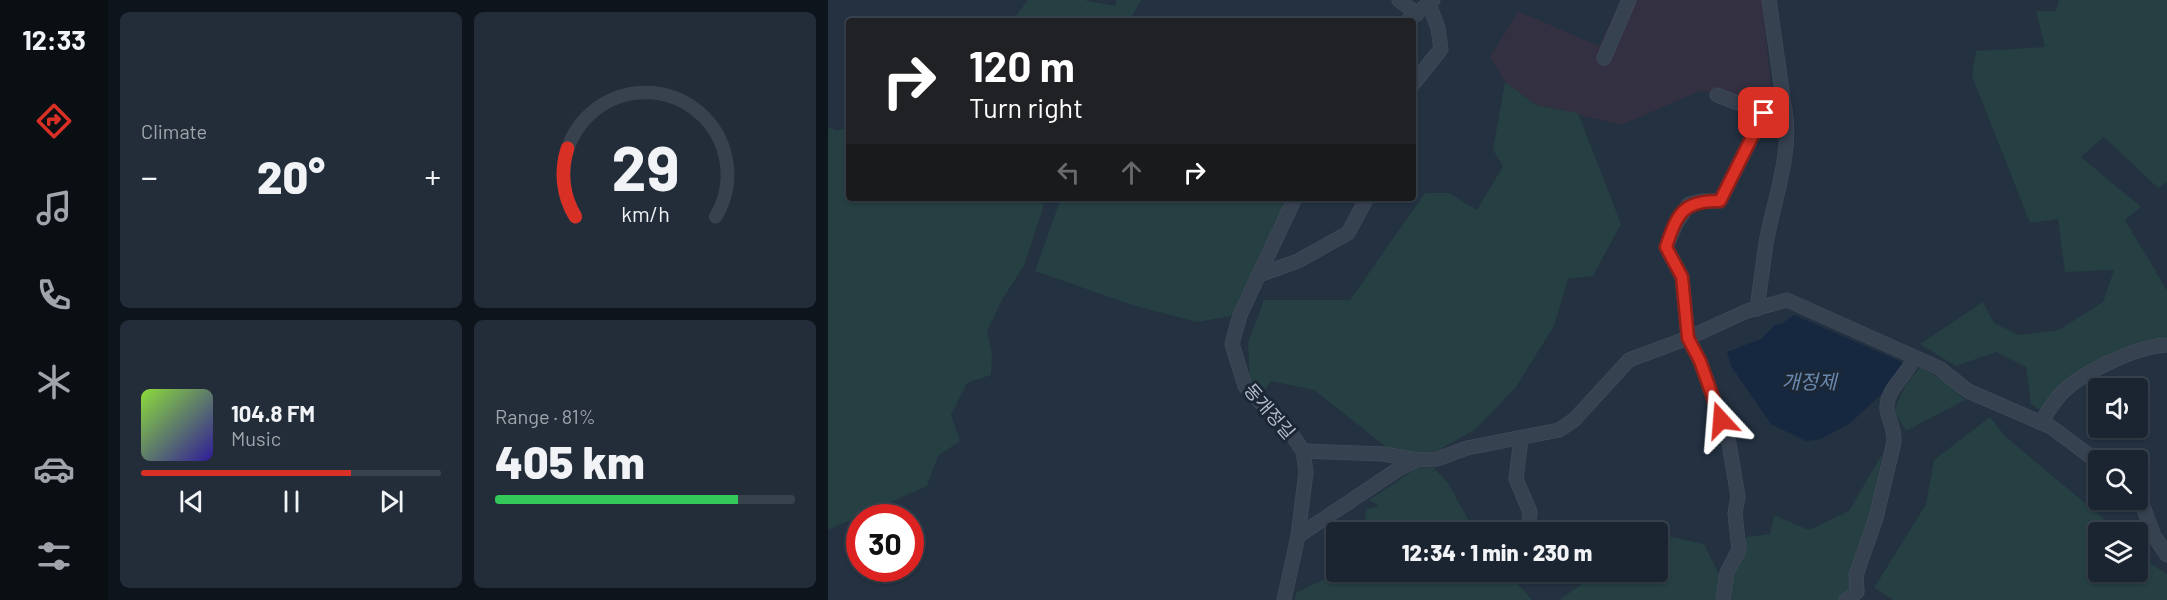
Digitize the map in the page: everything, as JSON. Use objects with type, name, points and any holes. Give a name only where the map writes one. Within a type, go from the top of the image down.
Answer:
[{"type":"street","points":[[1399,0],[1412,17],[1431,2],[1438,28],[1442,49],[1416,80]]},
{"type":"street","points":[[1604,58],[1629,0]]},
{"type":"street","points":[[1757,309],[1766,245],[1785,151],[1787,120],[1769,0]]},
{"type":"street","points":[[1717,95],[1764,113]]},
{"type":"street","points":[[1723,600],[1727,572],[1739,549],[1735,513],[1738,497],[1728,443],[1700,361],[1688,338],[1682,277],[1666,247],[1689,204],[1701,201],[1720,201],[1764,113],[1784,105]]},
{"type":"street","name":"동개정길","points":[[1284,600],[1298,536],[1306,472],[1303,451],[1293,436],[1245,386],[1232,344],[1240,315],[1293,201]]},
{"type":"street","points":[[1259,275],[1298,261],[1348,233],[1365,201]]},
{"type":"street","points":[[1303,451],[1383,454],[1417,460],[1437,459],[1467,448],[1559,430],[1574,420],[1629,360],[1757,309],[1787,300],[1946,372],[1968,391],[2041,422],[2088,455]]},
{"type":"street","points":[[2041,422],[2060,394],[2076,382],[2131,353],[2154,346],[2167,345]]},
{"type":"street","points":[[1846,600],[1857,592],[1856,575],[1876,518],[1894,442],[1895,432],[1887,406],[1892,390],[1910,369],[1914,357]]},
{"type":"street","points":[[1521,439],[1516,479],[1530,512],[1529,522]]},
{"type":"street","points":[[1298,536],[1400,468],[1417,460]]},
{"type":"street","points":[[2144,510],[2154,536],[2167,555]]},
{"type":"shaded area","points":[[1621,0],[1762,0],[1773,104],[1700,91],[1622,125],[1536,105],[1505,82],[1490,57],[1518,11],[1599,46]]},
{"type":"green space","points":[[1028,0],[1084,0],[1115,6],[1116,0],[1141,0],[1131,18],[1014,18]]},
{"type":"green space","points":[[2059,0],[2167,0],[2167,182],[2158,188],[2104,137],[2081,157],[2141,207],[2125,220],[2167,290],[2167,338],[2126,349],[2041,411],[2031,404],[2026,367],[1996,352],[1956,366],[1920,344],[1983,302],[1994,323],[2019,335],[2059,330],[2103,302],[2114,270],[2065,272],[2058,219],[2030,223],[1972,76],[1976,51],[2045,47],[2036,11],[2056,11]]},
{"type":"green space","points":[[1505,82],[1536,105],[1578,113],[1621,224],[1593,276],[1568,279],[1554,326],[1516,387],[1476,429],[1437,451],[1395,454],[1314,390],[1271,381],[1265,390],[1250,384],[1248,343],[1264,300],[1350,300],[1425,193],[1449,193],[1477,210],[1503,166],[1493,150]]},
{"type":"green space","points":[[828,127],[837,131],[846,127],[846,201],[1043,201],[1043,208],[1024,266],[1003,298],[987,331],[992,353],[991,375],[967,383],[951,415],[960,441],[938,456],[927,486],[886,504],[846,504],[846,522],[828,530]]},
{"type":"green space","points":[[1060,201],[1283,201],[1283,209],[1231,316],[1197,322],[1132,305],[1035,271]]},
{"type":"green space","points":[[1920,367],[1946,382],[1965,400],[1906,431],[1894,411],[1904,388]]},
{"type":"green space","points":[[1990,417],[2006,437],[2088,505],[2088,510],[2093,510],[2108,522],[2088,522],[2088,582],[2148,582],[2148,564],[2151,564],[2167,574],[2167,600],[1894,600],[1874,588],[1926,504],[1934,460]]},
{"type":"green space","points":[[1882,454],[1864,577],[1843,600],[1559,600],[1585,582],[1668,582],[1668,536],[1704,544],[1720,576],[1747,537],[1770,534],[1774,515],[1809,530],[1849,511]]},
{"type":"green space","points":[[1433,467],[1448,483],[1469,522],[1365,522],[1366,509],[1380,506],[1369,500],[1415,469]]},
{"type":"green space","points":[[1326,579],[1326,582],[1516,582],[1532,600],[1294,600],[1297,592]]},
{"type":"water","name":"개정제","points":[[1794,315],[1906,364],[1887,389],[1850,423],[1821,439],[1806,441],[1771,424],[1731,366],[1727,352],[1761,339],[1775,325],[1781,324]]},
{"type":"route","points":[[1721,420],[1700,361],[1688,338],[1682,277],[1666,247],[1677,222],[1689,204],[1701,201],[1720,201],[1764,113]]}]
